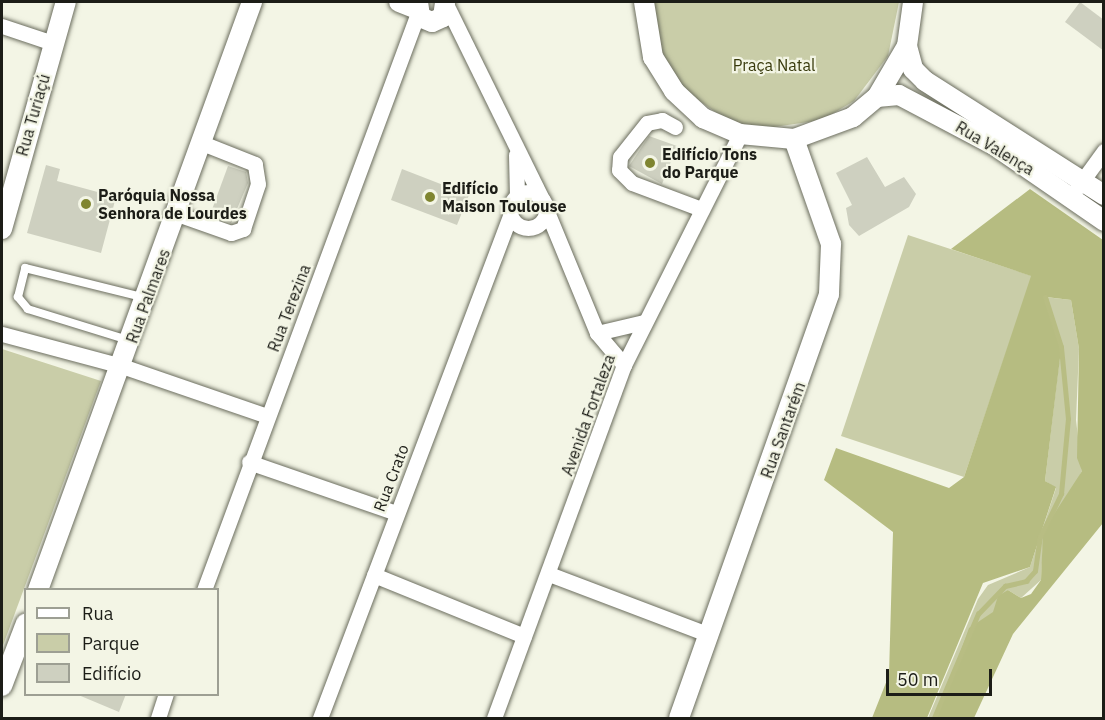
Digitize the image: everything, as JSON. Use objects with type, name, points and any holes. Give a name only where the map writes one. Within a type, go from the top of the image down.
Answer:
[{"type":"street","name":"Rua Turiaçú","points":[[2,229],[66,2]]},
{"type":"street","name":"Rua Palmares","points":[[39,588],[132,341],[252,2]]},
{"type":"street","points":[[644,2],[653,57],[674,91],[703,117],[740,134],[794,139],[844,122],[877,97],[907,46],[913,2]]},
{"type":"street","points":[[427,9],[463,34],[516,152],[544,204],[597,333],[624,365]]},
{"type":"street","name":"Rua Terezina","points":[[205,588],[249,462],[412,41],[427,9]]},
{"type":"street","points":[[2,26],[53,43]]},
{"type":"street","name":"Rua Valença","points":[[907,46],[912,69],[925,81],[1077,188],[1104,221]]},
{"type":"street","name":"Rua Valença","points":[[877,97],[899,95],[916,102],[1077,188],[1104,195]]},
{"type":"street","points":[[675,127],[662,120],[647,123],[620,157],[620,170],[632,183],[701,209]]},
{"type":"street","name":"Avenida Fortaleza","points":[[494,718],[549,574],[624,365],[740,134]]},
{"type":"street","name":"Rua Santarém","points":[[679,718],[710,636],[829,294],[831,244],[794,139]]},
{"type":"street","points":[[177,214],[231,233],[243,229],[258,184],[255,164],[202,142]]},
{"type":"street","points":[[1077,188],[1104,151]]},
{"type":"street","points":[[516,152],[517,196],[527,192],[544,204]]},
{"type":"street","name":"Rua Crato","points":[[320,718],[517,196]]},
{"type":"street","points":[[497,251],[532,228],[544,204]]},
{"type":"street","points":[[510,216],[560,245]]},
{"type":"street","points":[[597,333],[644,322]]},
{"type":"street","points":[[2,334],[122,366],[267,416]]},
{"type":"street","points":[[249,462],[396,513]]},
{"type":"street","points":[[374,574],[524,636]]},
{"type":"street","points":[[549,574],[710,636]]},
{"type":"street","points":[[2,686],[24,628]]},
{"type":"street","points":[[158,718],[165,696]]},
{"type":"lane","points":[[132,341],[28,309],[18,297],[25,268],[147,298]]},
{"type":"green space","name":"Praça Natal","points":[[649,2],[899,2],[888,56],[854,101],[822,120],[760,129],[730,122],[678,86],[661,60]]},
{"type":"green space","points":[[1030,189],[1103,240],[1103,523],[1013,634],[974,718],[937,718],[969,628],[993,612],[998,596],[1008,590],[1021,598],[1031,594],[1041,580],[1043,531],[1082,471],[1077,458],[1079,349],[1071,300],[1046,297],[1061,350],[1045,481],[1056,487],[1030,567],[983,583],[927,718],[872,718],[889,675],[893,532],[824,480],[836,448],[949,488],[964,477],[1031,276],[951,249]]},
{"type":"green space","points":[[908,235],[1032,276],[964,477],[841,436]]},
{"type":"green space","points":[[1045,297],[1071,300],[1079,349],[1076,420],[1082,471],[1043,545],[1041,580],[1021,598],[1008,590],[939,718],[928,718],[978,599],[988,585],[1030,567],[1056,488],[1045,481],[1061,347]]},
{"type":"green space","points":[[2,349],[101,381],[2,648]]},
{"type":"building","points":[[1080,2],[1104,20],[1104,51],[1065,22]]},
{"type":"building","name":"Edifício Tons do Parque","points":[[649,136],[677,146],[662,184],[629,166]]},
{"type":"building","points":[[867,157],[885,187],[904,177],[916,194],[909,207],[859,236],[849,225],[846,208],[852,205],[836,173]]},
{"type":"building","points":[[46,165],[60,169],[57,181],[116,197],[101,253],[27,233]]},
{"type":"building","points":[[228,166],[246,172],[248,183],[231,223],[210,215]]},
{"type":"building","name":"Edifício Maison Toulouse","points":[[402,169],[469,195],[457,225],[391,200]]},
{"type":"building","points":[[81,696],[125,696],[119,712]]},
{"type":"waterway","points":[[934,718],[978,614],[1005,586],[1026,581],[1035,571],[1040,537],[1061,494],[1068,419],[1061,347],[1045,297]]},
{"type":"place","name":"Edifício Tons do Parque","points":[[650,163]]},
{"type":"place","name":"Edifício Maison Toulouse","points":[[430,197]]},
{"type":"place","name":"Paróquia Nossa Senhora de Lourdes","points":[[86,204]]}]
